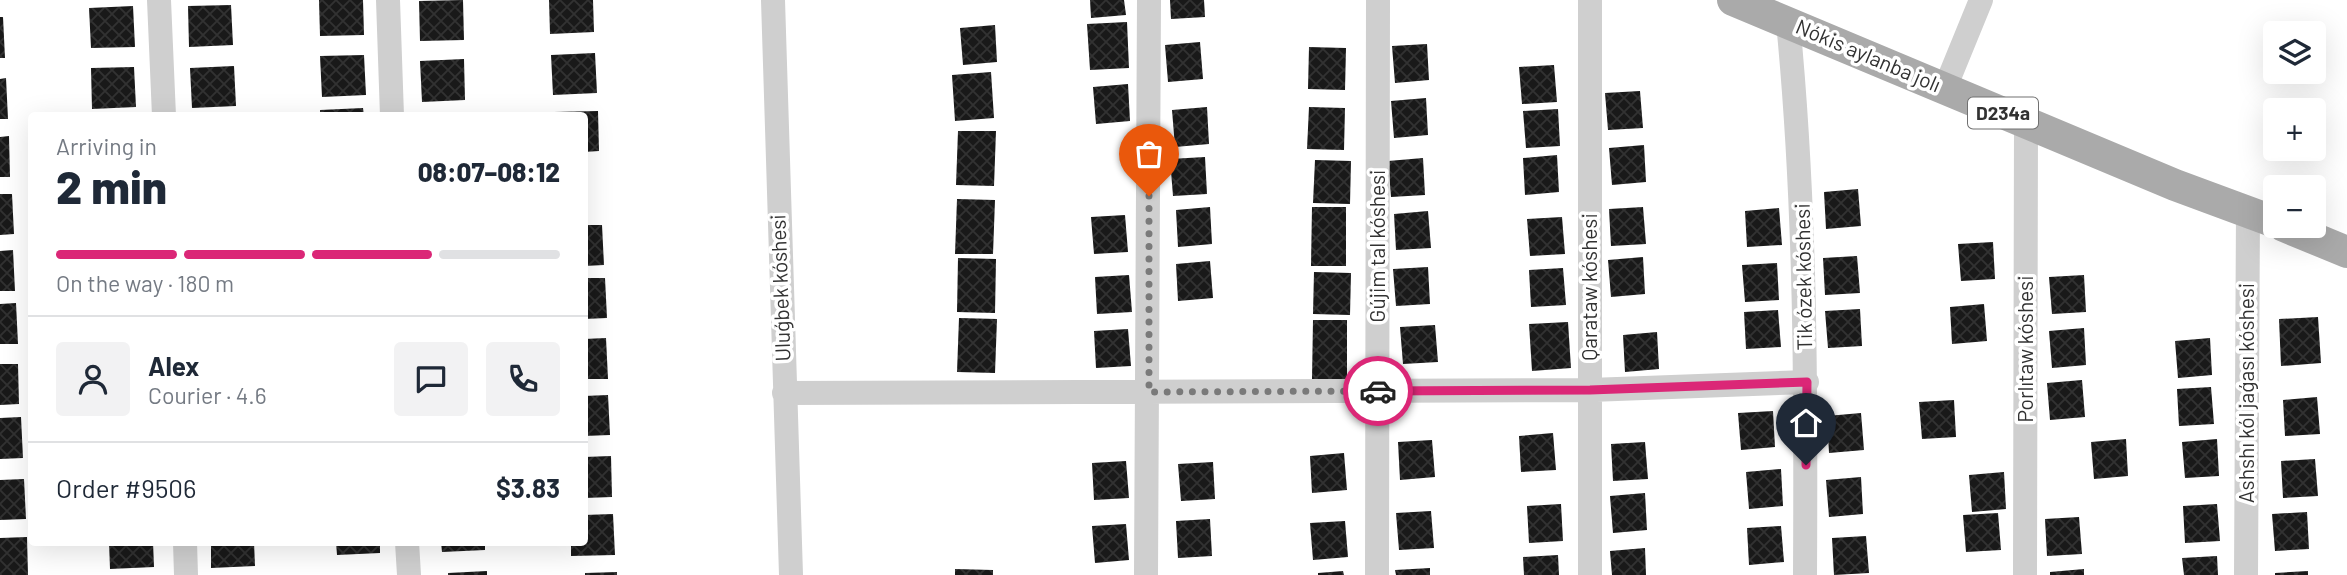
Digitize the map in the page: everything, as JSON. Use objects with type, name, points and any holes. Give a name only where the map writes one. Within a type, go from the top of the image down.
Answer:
[{"type":"main road","name":"Nókis aylanba jolı","points":[[1733,0],[2175,185],[2262,216]]},
{"type":"main road","points":[[2313,238],[2347,252]]},
{"type":"street","points":[[159,0],[164,112]]},
{"type":"street","points":[[388,0],[392,112]]},
{"type":"street","name":"Uluǵbek kóshesi","points":[[773,0],[791,575]]},
{"type":"street","points":[[1146,575],[1149,0]]},
{"type":"street","name":"Gújim tal kóshesi","points":[[1377,575],[1378,0]]},
{"type":"street","name":"Qarataw kóshesi","points":[[1590,0],[1590,575]]},
{"type":"street","points":[[1945,88],[1981,0]]},
{"type":"street","name":"Tik ózek kóshesi","points":[[1788,22],[1800,149],[1807,382],[1805,575]]},
{"type":"street","name":"Porlıtaw kóshesi","points":[[2025,575],[2026,122]]},
{"type":"street","name":"Ashshı kól jaǵası kóshesi","points":[[2246,575],[2262,216]]},
{"type":"street","points":[[784,393],[1590,390],[1807,382]]},
{"type":"street","points":[[185,546],[186,575]]},
{"type":"street","points":[[407,546],[409,575]]},
{"type":"building","points":[[319,0],[363,0],[364,35],[320,36]]},
{"type":"building","points":[[463,0],[464,40],[420,41],[419,1]]},
{"type":"building","points":[[549,0],[593,0],[594,32],[550,34]]},
{"type":"building","points":[[1090,0],[1124,0],[1126,15],[1091,18]]},
{"type":"building","points":[[1170,0],[1204,0],[1205,17],[1171,19]]},
{"type":"building","points":[[231,5],[233,45],[189,47],[188,6]]},
{"type":"building","points":[[133,6],[135,47],[91,48],[89,8]]},
{"type":"building","points":[[0,17],[3,17],[5,58],[0,58]]},
{"type":"building","points":[[1127,22],[1129,68],[1090,70],[1087,24]]},
{"type":"building","points":[[995,25],[997,62],[963,65],[960,28]]},
{"type":"building","points":[[1200,42],[1203,79],[1168,82],[1165,45]]},
{"type":"building","points":[[1427,44],[1429,80],[1395,83],[1392,46]]},
{"type":"building","points":[[1309,47],[1346,48],[1345,90],[1308,89]]},
{"type":"building","points":[[595,53],[597,93],[553,95],[551,55]]},
{"type":"building","points":[[364,55],[366,95],[322,97],[320,56]]},
{"type":"building","points":[[464,59],[465,100],[422,102],[420,61]]},
{"type":"building","points":[[1554,65],[1557,102],[1522,104],[1519,67]]},
{"type":"building","points":[[234,66],[236,106],[192,108],[190,68]]},
{"type":"building","points":[[134,67],[136,107],[92,109],[91,68]]},
{"type":"building","points":[[991,72],[994,118],[955,121],[952,75]]},
{"type":"building","points":[[6,78],[8,119],[0,119],[0,79]]},
{"type":"building","points":[[1128,84],[1130,121],[1096,124],[1093,87]]},
{"type":"building","points":[[1640,91],[1643,128],[1608,130],[1605,93]]},
{"type":"building","points":[[1426,98],[1428,135],[1394,138],[1391,101]]},
{"type":"building","points":[[1207,107],[1209,144],[1175,147],[1172,110]]},
{"type":"building","points":[[1309,107],[1345,108],[1344,150],[1307,149]]},
{"type":"building","points":[[363,108],[364,112],[320,112]]},
{"type":"building","points":[[1558,109],[1560,146],[1526,148],[1523,111]]},
{"type":"building","points":[[598,111],[599,151],[588,152],[588,112],[554,112]]},
{"type":"building","points":[[958,131],[996,131],[994,186],[956,185]]},
{"type":"building","points":[[9,136],[10,177],[0,177],[0,137]]},
{"type":"building","points":[[1644,145],[1646,182],[1612,185],[1609,148]]},
{"type":"building","points":[[1557,155],[1559,192],[1525,195],[1523,158]]},
{"type":"building","points":[[1205,157],[1207,194],[1173,196],[1170,159]]},
{"type":"building","points":[[1423,158],[1425,195],[1391,197],[1388,161]]},
{"type":"building","points":[[1315,160],[1351,161],[1350,204],[1313,203]]},
{"type":"building","points":[[1858,189],[1861,226],[1826,229],[1824,192]]},
{"type":"building","points":[[0,194],[12,194],[14,234],[0,235]]},
{"type":"building","points":[[957,199],[995,200],[993,254],[955,254]]},
{"type":"building","points":[[1210,207],[1212,244],[1178,247],[1176,210]]},
{"type":"building","points":[[1312,207],[1346,207],[1346,266],[1311,266]]},
{"type":"building","points":[[1643,207],[1646,244],[1611,246],[1609,209]]},
{"type":"building","points":[[1779,208],[1782,245],[1747,247],[1745,211]]},
{"type":"building","points":[[1428,211],[1431,248],[1396,250],[1394,214]]},
{"type":"building","points":[[1125,215],[1128,252],[1094,254],[1091,217]]},
{"type":"building","points":[[1562,217],[1565,254],[1530,256],[1527,219]]},
{"type":"building","points":[[588,225],[602,225],[604,265],[588,266]]},
{"type":"building","points":[[1993,242],[1995,279],[1961,281],[1958,244]]},
{"type":"building","points":[[13,250],[15,291],[0,291],[0,251]]},
{"type":"building","points":[[1857,256],[1860,293],[1825,295],[1823,258]]},
{"type":"building","points":[[1643,257],[1645,294],[1611,297],[1608,260]]},
{"type":"building","points":[[958,258],[996,259],[995,313],[957,312]]},
{"type":"building","points":[[1210,261],[1213,298],[1178,301],[1176,264]]},
{"type":"building","points":[[1777,263],[1779,300],[1745,302],[1742,265]]},
{"type":"building","points":[[1428,267],[1430,304],[1396,306],[1393,269]]},
{"type":"building","points":[[1563,268],[1566,305],[1531,307],[1529,270]]},
{"type":"building","points":[[1314,272],[1351,273],[1350,315],[1313,314]]},
{"type":"building","points":[[1129,275],[1132,312],[1097,314],[1095,277]]},
{"type":"building","points":[[2084,275],[2086,312],[2052,314],[2049,277]]},
{"type":"building","points":[[588,278],[605,278],[607,318],[588,319]]},
{"type":"building","points":[[16,303],[18,344],[0,344],[0,304]]},
{"type":"building","points":[[1984,304],[1987,341],[1952,344],[1950,307]]},
{"type":"building","points":[[1860,309],[1862,346],[1828,348],[1825,311]]},
{"type":"building","points":[[1778,310],[1781,347],[1746,349],[1744,312]]},
{"type":"building","points":[[2318,317],[2321,363],[2281,366],[2279,319]]},
{"type":"building","points":[[959,318],[997,319],[995,373],[957,372]]},
{"type":"building","points":[[1313,320],[1347,320],[1347,379],[1312,379]]},
{"type":"building","points":[[1568,322],[1571,368],[1532,371],[1529,324]]},
{"type":"building","points":[[1435,325],[1438,362],[1403,364],[1400,327]]},
{"type":"building","points":[[2084,328],[2086,365],[2052,368],[2049,331]]},
{"type":"building","points":[[1128,329],[1131,366],[1096,368],[1094,331]]},
{"type":"building","points":[[1657,332],[1659,369],[1625,372],[1623,335]]},
{"type":"building","points":[[606,338],[608,379],[588,379],[588,339]]},
{"type":"building","points":[[2210,338],[2212,375],[2178,378],[2175,341]]},
{"type":"building","points":[[0,364],[18,364],[19,404],[0,405]]},
{"type":"building","points":[[2082,380],[2085,417],[2050,420],[2047,383]]},
{"type":"building","points":[[2211,387],[2214,424],[2179,426],[2177,389]]},
{"type":"building","points":[[608,395],[610,435],[588,436],[588,396]]},
{"type":"building","points":[[2317,397],[2320,434],[2285,436],[2283,400]]},
{"type":"building","points":[[1954,400],[1956,437],[1922,439],[1919,402]]},
{"type":"building","points":[[1773,411],[1775,447],[1741,450],[1738,413]]},
{"type":"building","points":[[1861,413],[1864,450],[1829,453],[1827,416]]},
{"type":"building","points":[[21,417],[23,458],[0,459],[0,418]]},
{"type":"building","points":[[1553,433],[1556,470],[1521,472],[1519,436]]},
{"type":"building","points":[[2126,439],[2128,476],[2094,479],[2091,442]]},
{"type":"building","points":[[2217,439],[2219,476],[2185,478],[2182,442]]},
{"type":"building","points":[[1432,440],[1435,477],[1400,480],[1398,442]]},
{"type":"building","points":[[1645,442],[1648,479],[1613,481],[1611,444]]},
{"type":"building","points":[[1344,453],[1347,490],[1312,493],[1310,456]]},
{"type":"building","points":[[611,456],[612,497],[588,498],[588,457]]},
{"type":"building","points":[[2315,459],[2318,496],[2283,498],[2281,461]]},
{"type":"building","points":[[1126,461],[1129,498],[1094,500],[1092,463]]},
{"type":"building","points":[[1213,462],[1215,499],[1181,501],[1178,464]]},
{"type":"building","points":[[1781,469],[1783,506],[1749,509],[1746,472]]},
{"type":"building","points":[[2004,472],[2006,509],[1972,512],[1969,475]]},
{"type":"building","points":[[1861,477],[1863,514],[1829,517],[1826,480]]},
{"type":"building","points":[[24,479],[26,519],[0,520],[0,480]]},
{"type":"building","points":[[1645,493],[1647,530],[1613,533],[1610,496]]},
{"type":"building","points":[[1561,504],[1563,541],[1529,543],[1527,506]]},
{"type":"building","points":[[2217,504],[2220,541],[2185,543],[2183,506]]},
{"type":"building","points":[[1431,511],[1434,548],[1399,550],[1396,513]]},
{"type":"building","points":[[2307,512],[2309,549],[2275,551],[2272,514]]},
{"type":"building","points":[[1998,513],[2001,550],[1966,552],[1963,515]]},
{"type":"building","points":[[613,514],[615,555],[571,556],[571,546],[588,546],[588,515]]},
{"type":"building","points":[[2079,517],[2082,554],[2047,556],[2045,519]]},
{"type":"building","points":[[1210,519],[1212,556],[1178,558],[1176,521]]},
{"type":"building","points":[[1345,521],[1348,557],[1313,560],[1310,523]]},
{"type":"building","points":[[1126,524],[1129,560],[1095,563],[1092,526]]},
{"type":"building","points":[[1781,526],[1784,562],[1749,565],[1747,528]]},
{"type":"building","points":[[1866,536],[1869,573],[1834,575],[1832,538]]},
{"type":"building","points":[[27,537],[28,575],[0,575],[0,538]]},
{"type":"building","points":[[109,546],[153,546],[154,567],[110,569]]},
{"type":"building","points":[[211,546],[254,546],[255,566],[211,568]]},
{"type":"building","points":[[336,546],[380,546],[380,553],[337,555]]},
{"type":"building","points":[[441,546],[485,546],[485,550],[442,552]]},
{"type":"building","points":[[1645,548],[1646,575],[1612,575],[1610,551]]},
{"type":"building","points":[[1558,555],[1559,575],[1524,575],[1523,557]]},
{"type":"building","points":[[2217,556],[2218,575],[2184,575],[2182,558]]},
{"type":"building","points":[[1430,568],[1430,575],[1396,575],[1395,570]]},
{"type":"building","points":[[955,569],[993,570],[993,575],[955,575]]},
{"type":"building","points":[[2084,569],[2084,575],[2050,575],[2050,572]]},
{"type":"building","points":[[487,571],[487,575],[448,575],[448,573]]},
{"type":"building","points":[[1343,571],[1344,575],[1318,575],[1318,573]]},
{"type":"building","points":[[2308,571],[2308,575],[2275,575],[2275,573]]},
{"type":"building","points":[[617,572],[617,575],[585,575],[585,573]]},
{"type":"way so far","points":[[1149,196],[1149,392],[1378,391]]},
{"type":"route","points":[[1378,391],[1590,390],[1807,382],[1806,465]]}]
